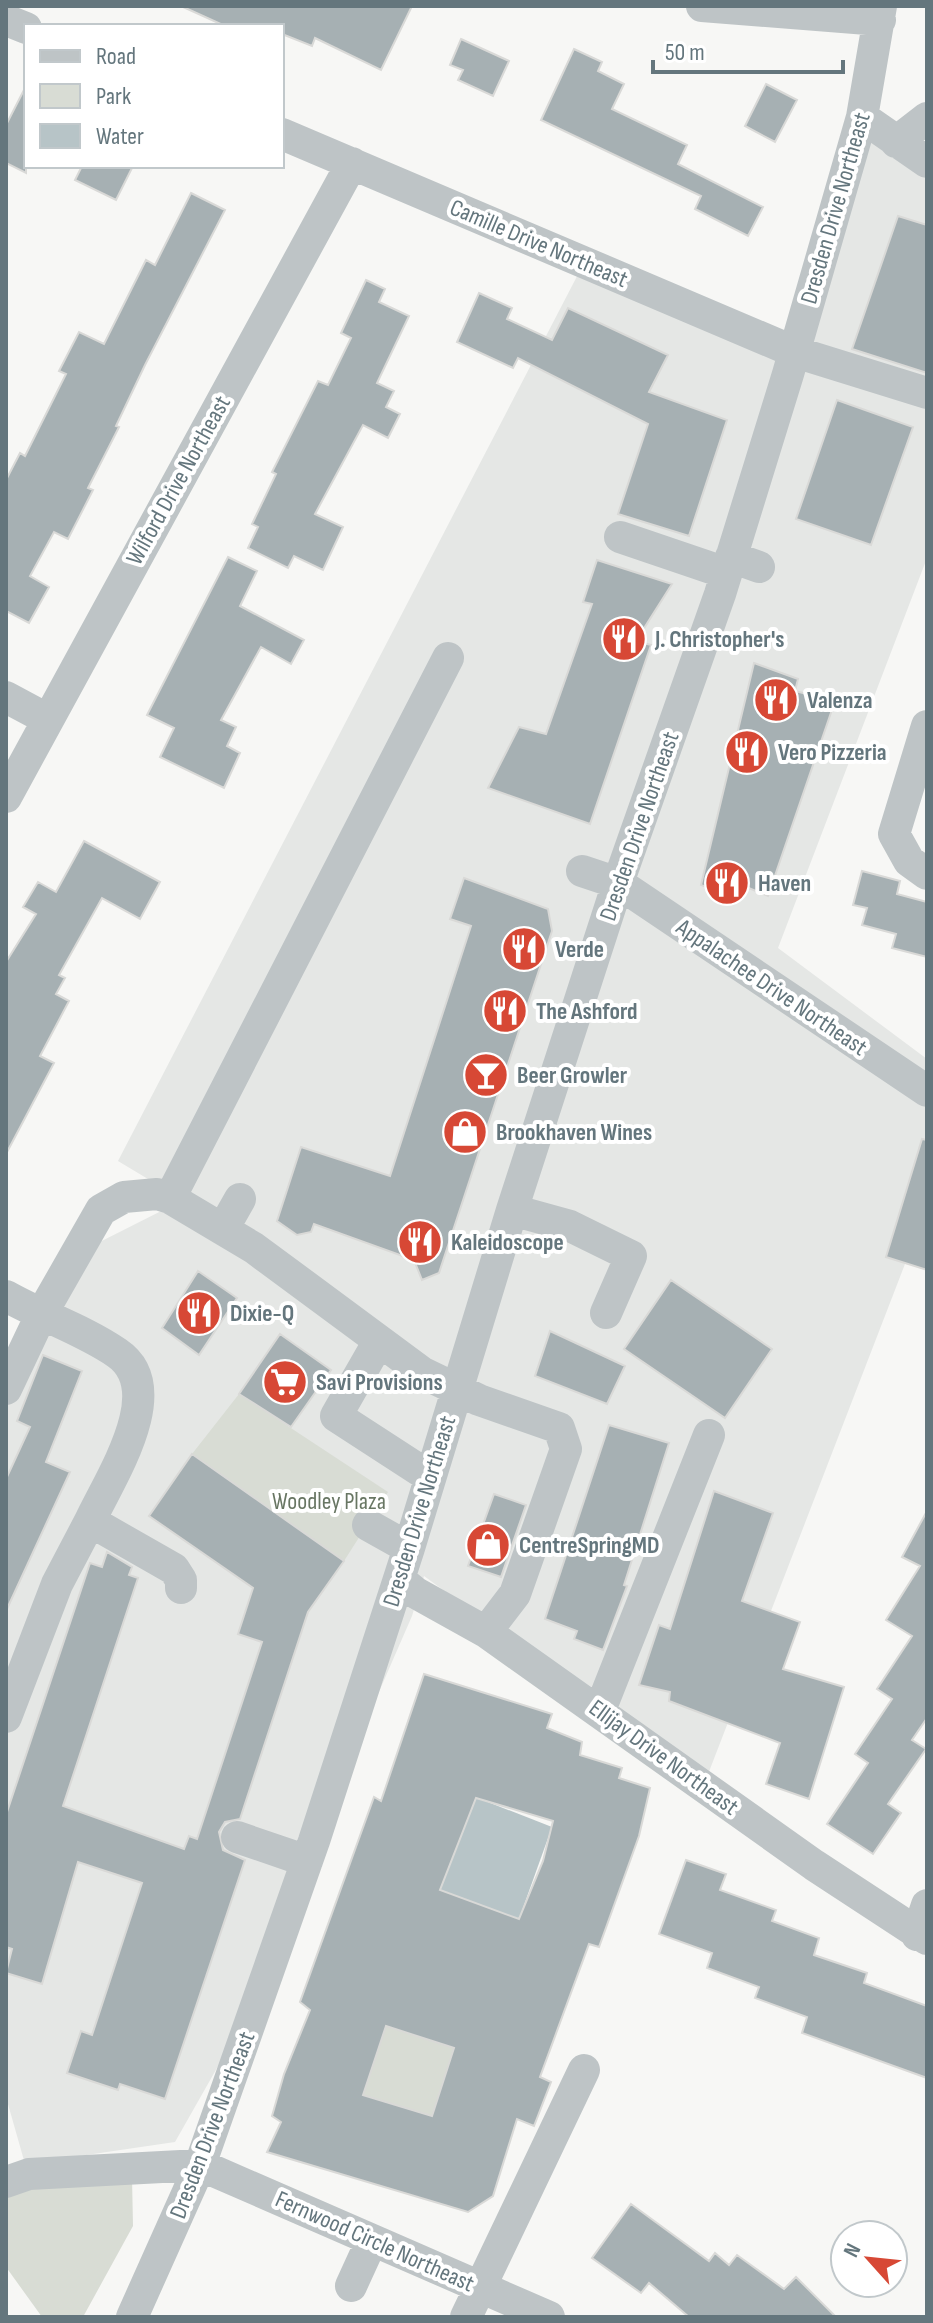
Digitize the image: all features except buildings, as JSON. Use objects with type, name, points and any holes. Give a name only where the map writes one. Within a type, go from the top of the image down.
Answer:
[{"type":"street","points":[[702,6],[880,13]]},
{"type":"street","name":"Dresden Drive Northeast","points":[[132,2317],[200,2165],[307,1861],[404,1564],[512,1210],[618,883],[739,566],[795,352],[862,117],[880,13]]},
{"type":"street","points":[[862,117],[927,162]]},
{"type":"street","points":[[896,142],[927,118]]},
{"type":"street","name":"Camille Drive Northeast","points":[[284,135],[795,352],[927,393]]},
{"type":"street","name":"Wilford Drive Northeast","points":[[6,797],[352,163]]},
{"type":"street","points":[[620,537],[739,566]]},
{"type":"street","points":[[170,1198],[448,658]]},
{"type":"street","points":[[6,697],[47,719]]},
{"type":"street","points":[[927,726],[894,834],[909,861],[927,874]]},
{"type":"street","name":"Appalachee Drive Northeast","points":[[582,871],[618,883],[927,1091]]},
{"type":"street","points":[[6,1389],[41,1315],[101,1210],[124,1197],[157,1194],[170,1198],[254,1248],[423,1373],[559,1428],[566,1449],[515,1594],[486,1632]]},
{"type":"street","points":[[223,1229],[240,1199]]},
{"type":"street","points":[[512,1210],[570,1226],[631,1256],[606,1313]]},
{"type":"street","points":[[6,1296],[117,1353],[134,1369],[141,1394],[133,1428],[57,1584],[9,1699]]},
{"type":"street","points":[[379,1341],[336,1416],[430,1477]]},
{"type":"street","points":[[600,1710],[709,1435]]},
{"type":"street","points":[[90,1521],[174,1569],[181,1580],[181,1588]]},
{"type":"street","name":"Ellijay Drive Northeast","points":[[368,1525],[404,1564],[416,1593],[486,1632],[924,1926]]},
{"type":"street","points":[[237,1837],[307,1861]]},
{"type":"street","points":[[466,2317],[584,2070]]},
{"type":"street","points":[[6,2182],[29,2174],[200,2165]]},
{"type":"street","name":"Fernwood Circle Northeast","points":[[200,2165],[549,2317]]},
{"type":"street","points":[[351,2286],[372,2240]]},
{"type":"shaded area","points":[[869,117],[927,166],[927,558],[778,948],[927,1059],[927,1207],[705,1782],[424,1576],[412,1616],[314,1841],[268,1978],[175,2142],[25,2164],[6,2097],[6,1381],[74,1255],[183,1200],[118,1161],[587,257],[795,352]]},
{"type":"green space","name":"Woodley Plaza","points":[[239,1394],[388,1492],[344,1561],[192,1454]]},
{"type":"green space","points":[[386,2026],[454,2048],[432,2116],[363,2095]]},
{"type":"green space","points":[[132,2177],[133,2226],[83,2317],[42,2317],[6,2267],[6,2196],[36,2187]]},
{"type":"water","points":[[475,1797],[552,1827],[519,1919],[440,1890]]},
{"type":"place","name":"J. Christopher's","points":[[624,639]]},
{"type":"place","name":"Valenza","points":[[776,700]]},
{"type":"place","name":"Vero Pizzeria","points":[[747,752]]},
{"type":"place","name":"Haven","points":[[727,883]]},
{"type":"place","name":"Verde","points":[[524,949]]},
{"type":"place","name":"The Ashford","points":[[505,1011]]},
{"type":"place","name":"Beer Growler","points":[[486,1075]]},
{"type":"place","name":"Brookhaven Wines","points":[[465,1132]]},
{"type":"place","name":"Kaleidoscope","points":[[420,1242]]},
{"type":"place","name":"Dixie-Q","points":[[199,1313]]},
{"type":"place","name":"Savi Provisions","points":[[285,1382]]},
{"type":"place","name":"CentreSpringMD","points":[[488,1545]]}]
